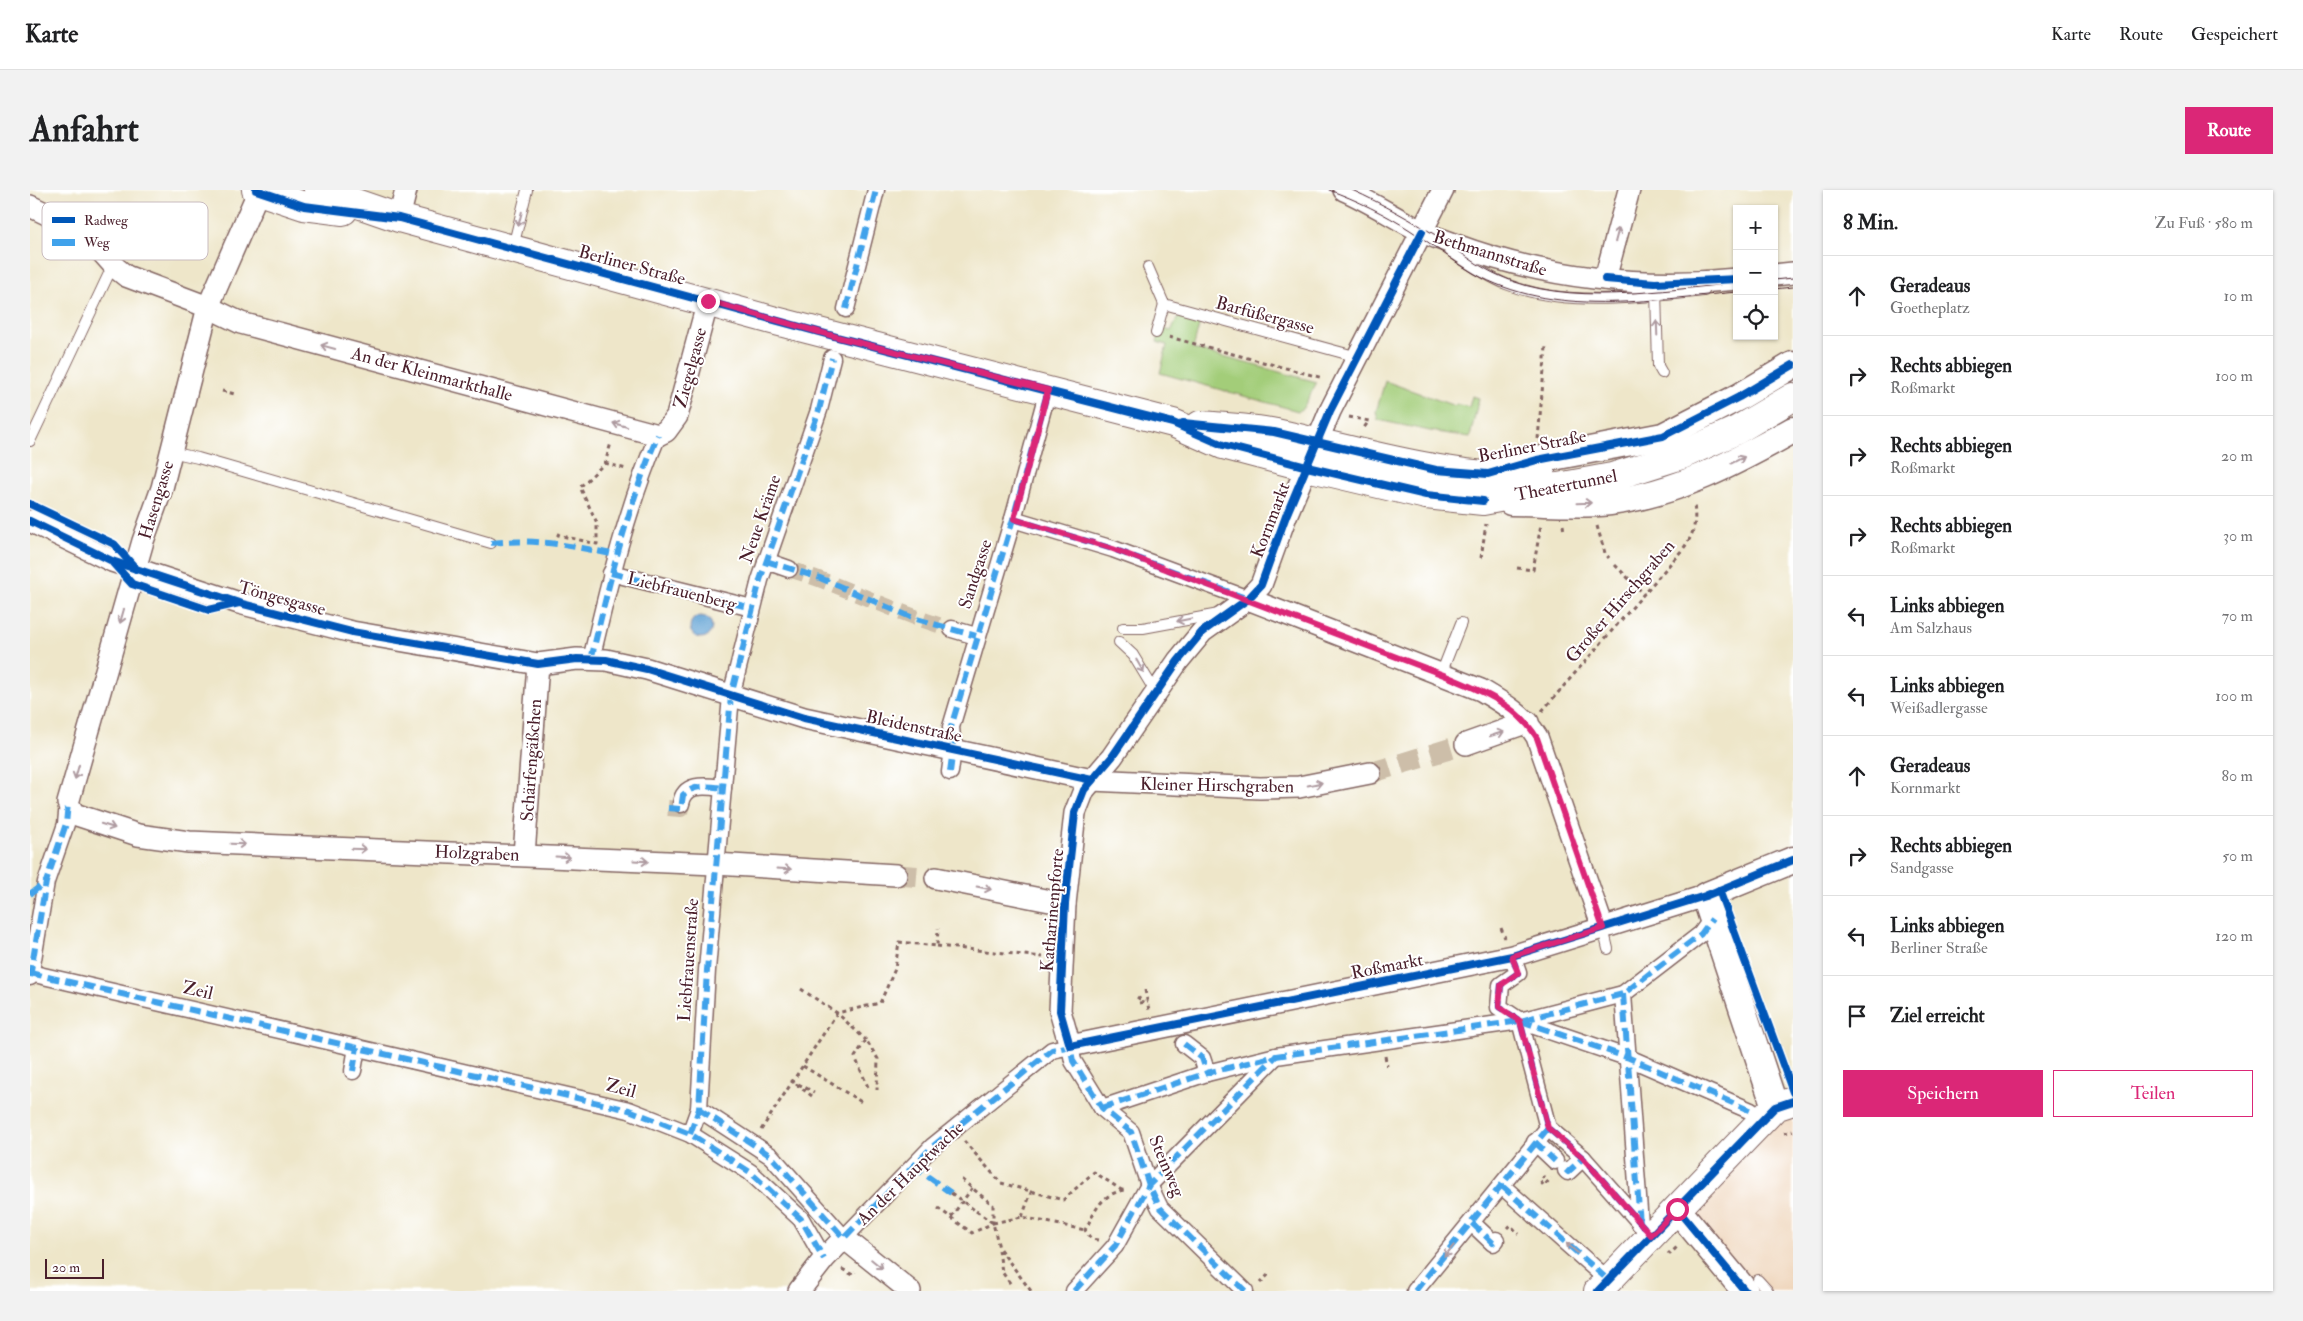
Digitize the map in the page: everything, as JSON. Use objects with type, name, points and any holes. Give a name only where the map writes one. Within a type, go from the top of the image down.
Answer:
[{"type":"main road","name":"Berliner Straße","points":[[258,190],[304,206],[399,218]]},
{"type":"main road","name":"Berliner Straße","points":[[318,190],[399,218],[837,337],[1173,423],[1223,445],[1436,470],[1488,474]]},
{"type":"main road","name":"Theatertunnel","points":[[1485,510],[1648,466],[1710,443],[1793,397]]},
{"type":"main road","name":"Berliner Straße","points":[[1312,455],[1426,495],[1485,510]]},
{"type":"main road","name":"Theatertunnel","points":[[1488,474],[1510,478],[1546,477],[1648,466]]},
{"type":"main road","points":[[1603,1286],[1645,1230],[1677,1209],[1773,1106]]},
{"type":"street","name":"Hasengasse","points":[[30,974],[46,882],[66,824],[68,803],[171,452],[208,307],[258,190]]},
{"type":"street","points":[[399,218],[406,190]]},
{"type":"street","points":[[846,309],[876,190]]},
{"type":"street","name":"Bethmannstraße","points":[[1344,190],[1422,232],[1486,256],[1548,272],[1605,279],[1656,289],[1733,279]]},
{"type":"street","name":"Kornmarkt","points":[[1092,780],[1112,757],[1178,661],[1202,632],[1240,605],[1261,585],[1330,411],[1443,190]]},
{"type":"street","points":[[1605,279],[1629,190]]},
{"type":"street","name":"An der Kleinmarkthalle","points":[[30,206],[42,212]]},
{"type":"street","name":"An der Kleinmarkthalle","points":[[108,260],[132,279],[208,307],[241,323],[662,433]]},
{"type":"street","points":[[1778,275],[1793,273]]},
{"type":"street","name":"Ziegelgasse","points":[[662,433],[678,416],[708,301]]},
{"type":"street","name":"Neue Kräme","points":[[731,696],[752,608],[766,561],[819,410],[832,358]]},
{"type":"street","name":"Berliner Straße","points":[[1488,474],[1537,460],[1663,436],[1680,419],[1739,397],[1793,365]]},
{"type":"street","name":"Sandgasse","points":[[950,772],[953,749],[951,727],[976,636],[1014,519],[1048,390]]},
{"type":"street","name":"Berliner Straße","points":[[1485,510],[1611,502],[1694,480],[1715,472],[1793,430]]},
{"type":"street","points":[[612,571],[642,473],[662,433]]},
{"type":"street","points":[[1014,519],[1113,549],[1240,605],[1441,674],[1481,690],[1502,702],[1528,722],[1537,738],[1603,928]]},
{"type":"street","name":"Töngesgasse","points":[[30,521],[112,561],[239,603],[344,630],[538,664]]},
{"type":"street","points":[[766,561],[789,569]]},
{"type":"street","name":"Liebfrauenberg","points":[[591,660],[612,571],[752,608]]},
{"type":"street","points":[[952,629],[976,636]]},
{"type":"street","points":[[538,664],[578,659],[606,660],[647,669],[731,696]]},
{"type":"street","name":"Schärfengäßchen","points":[[524,855],[538,664]]},
{"type":"street","name":"Bleidenstraße","points":[[731,696],[804,718],[1092,780]]},
{"type":"street","name":"Liebfrauenstraße","points":[[690,1134],[700,1110],[707,970],[731,696]]},
{"type":"street","points":[[1466,744],[1528,722]]},
{"type":"street","name":"Kleiner Hirschgraben","points":[[1092,780],[1260,788],[1299,787],[1370,773]]},
{"type":"street","name":"Katharinenpforte","points":[[1070,1046],[1060,1011],[1065,904],[1076,813],[1084,790],[1092,780]]},
{"type":"street","points":[[681,804],[683,795],[688,790],[701,786],[723,788]]},
{"type":"street","name":"Holzgraben","points":[[68,803],[74,814],[93,822],[138,835],[189,842],[524,855],[896,875]]},
{"type":"street","points":[[1102,1108],[1207,1073],[1276,1056],[1520,1021],[1623,994],[1701,934],[1709,908],[1793,860]]},
{"type":"street","points":[[936,878],[1065,904]]},
{"type":"street","points":[[30,894],[46,882]]},
{"type":"street","points":[[1709,908],[1773,1106]]},
{"type":"street","name":"Roßmarkt","points":[[1070,1046],[1512,956],[1603,928],[1709,908]]},
{"type":"street","points":[[1512,956],[1518,973],[1501,985],[1499,1007],[1520,1021],[1773,1106]]},
{"type":"street","name":"Zeil","points":[[30,974],[629,1110],[690,1134],[750,1172],[801,1219],[824,1259]]},
{"type":"street","points":[[1623,994],[1645,1230]]},
{"type":"street","points":[[1520,1021],[1548,1128],[1583,1158],[1645,1230]]},
{"type":"street","points":[[1184,1044],[1202,1058],[1207,1073]]},
{"type":"street","name":"Steinweg","points":[[1070,1046],[1073,1061],[1102,1108],[1131,1132],[1149,1186],[1160,1208],[1245,1291]]},
{"type":"street","name":"An der Hauptwache","points":[[910,1291],[844,1238],[932,1147],[1052,1050],[1070,1046]]},
{"type":"street","points":[[353,1071],[357,1047]]},
{"type":"street","points":[[1074,1291],[1115,1246],[1149,1186],[1276,1056]]},
{"type":"street","points":[[700,1110],[771,1156],[844,1238],[824,1259],[799,1291]]},
{"type":"street","points":[[1415,1291],[1548,1128]]},
{"type":"street","points":[[1535,1142],[1559,1168],[1568,1172],[1583,1158]]},
{"type":"street","points":[[1502,1186],[1603,1286]]},
{"type":"street","points":[[1677,1209],[1752,1286]]},
{"type":"street","points":[[1472,1223],[1493,1244],[1496,1240]]},
{"type":"lane","points":[[513,249],[527,190]]},
{"type":"lane","name":"Bethmannstraße","points":[[1422,232],[1487,275],[1523,289],[1552,295],[1576,297],[1656,289],[1733,288]]},
{"type":"lane","points":[[30,441],[112,265]]},
{"type":"lane","points":[[1148,267],[1164,304],[1158,334]]},
{"type":"lane","points":[[1778,284],[1793,283]]},
{"type":"lane","points":[[1656,289],[1658,366],[1662,373]]},
{"type":"lane","name":"Barfüßergasse","points":[[1164,304],[1358,357]]},
{"type":"lane","points":[[171,452],[198,458],[491,542]]},
{"type":"lane","points":[[1123,628],[1144,628],[1240,605]]},
{"type":"lane","points":[[1441,674],[1461,623]]},
{"type":"lane","points":[[1119,642],[1134,655],[1156,694]]},
{"type":"lane","points":[[1603,928],[1608,949]]},
{"type":"lane","points":[[1752,1286],[1768,1291]]},
{"type":"path","points":[[1158,334],[1323,378]]},
{"type":"path","points":[[1537,460],[1546,347]]},
{"type":"path","points":[[222,391],[236,394]]},
{"type":"path","points":[[1350,417],[1370,421],[1359,433]]},
{"type":"path","points":[[559,533],[558,535],[597,544],[597,524],[580,487],[605,464],[610,448]]},
{"type":"path","points":[[605,464],[642,473]]},
{"type":"path","points":[[1481,558],[1485,510]]},
{"type":"path","points":[[1595,519],[1605,553],[1609,558]]},
{"type":"path","points":[[1517,568],[1533,570],[1542,524]]},
{"type":"path","points":[[1615,565],[1644,594]]},
{"type":"path","points":[[937,946],[938,928]]},
{"type":"path","points":[[752,1144],[837,1013],[880,1003],[895,969],[899,942],[1062,960]]},
{"type":"path","points":[[801,989],[837,1013],[866,1040],[878,1059],[877,1090]]},
{"type":"path","points":[[1137,997],[1146,1002]]},
{"type":"path","points":[[1139,1003],[1146,1002]]},
{"type":"path","points":[[1140,1009],[1146,1002]]},
{"type":"path","points":[[866,1040],[855,1057],[868,1087]]},
{"type":"path","points":[[803,1066],[863,1103]]},
{"type":"path","points":[[792,1081],[814,1092]]},
{"type":"path","points":[[792,1081],[812,1096]]},
{"type":"path","points":[[954,1129],[1000,1182],[1063,1200],[1094,1172],[1123,1190]]},
{"type":"path","points":[[1540,1181],[1544,1186],[1559,1168]]},
{"type":"path","points":[[961,1179],[993,1205],[993,1223],[1002,1272],[1012,1286]]},
{"type":"path","points":[[951,1217],[972,1188]]},
{"type":"path","points":[[1022,1217],[1032,1190]]},
{"type":"path","points":[[951,1193],[993,1223]]},
{"type":"path","points":[[1085,1230],[1097,1207],[1110,1193]]},
{"type":"path","points":[[938,1208],[972,1233],[993,1223],[1022,1217],[1085,1230],[1091,1239]]},
{"type":"path","points":[[1510,1225],[1519,1234]]},
{"type":"path","points":[[999,1248],[1031,1291]]},
{"type":"shaded area","points":[[1793,1109],[1793,1291],[1757,1291],[1684,1209]]},
{"type":"green space","points":[[1178,317],[1200,322],[1193,349],[1317,382],[1303,408],[1298,411],[1160,373],[1167,345],[1157,342],[1161,328],[1171,331]]},
{"type":"green space","points":[[1385,381],[1455,406],[1456,404],[1469,407],[1472,396],[1479,398],[1470,437],[1378,420],[1376,412]]},
{"type":"water","points":[[701,616],[709,619],[712,627],[709,635],[701,638],[693,635],[690,627],[693,619]]},
{"type":"tunnel","points":[[789,569],[931,623],[952,629]]},
{"type":"tunnel","points":[[1370,773],[1466,744]]},
{"type":"tunnel","points":[[668,808],[681,809],[681,804]]},
{"type":"tunnel","points":[[896,875],[936,878]]},
{"type":"tram line","points":[[1329,190],[1391,218],[1473,273],[1504,287],[1536,296],[1569,301],[1602,302],[1670,299],[1733,292]]},
{"type":"tram line","points":[[1352,190],[1420,226],[1485,268],[1500,276],[1526,285],[1555,291],[1585,294],[1616,294],[1733,283]]},
{"type":"tram line","points":[[1778,280],[1793,278]]},
{"type":"tram line","points":[[1778,289],[1793,287]]},
{"type":"marked path","points":[[846,309],[876,190]]},
{"type":"marked path","points":[[690,1134],[699,1109],[707,970],[731,696],[760,580],[819,410],[832,358]]},
{"type":"marked path","points":[[950,772],[953,749],[951,727],[1013,519],[1048,390]]},
{"type":"marked path","points":[[591,660],[628,518],[658,435]]},
{"type":"marked path","points":[[1013,519],[1113,549],[1248,599]]},
{"type":"marked path","points":[[491,543],[539,542],[616,555]]},
{"type":"marked path","points":[[766,561],[820,578],[913,618],[976,636]]},
{"type":"marked path","points":[[611,573],[752,608]]},
{"type":"marked path","points":[[668,808],[681,809],[683,795],[697,787],[723,788]]},
{"type":"marked path","points":[[30,977],[46,882],[66,824],[68,803]]},
{"type":"marked path","points":[[30,894],[46,882]]},
{"type":"marked path","points":[[1102,1108],[1207,1073],[1276,1056],[1520,1021],[1623,994],[1701,934],[1712,919]]},
{"type":"marked path","points":[[1512,956],[1518,973],[1501,985],[1499,1007],[1520,1021],[1548,1128],[1583,1158],[1651,1235]]},
{"type":"marked path","points":[[30,973],[629,1110],[690,1134],[750,1172],[801,1219],[824,1259]]},
{"type":"marked path","points":[[1623,994],[1640,1224]]},
{"type":"marked path","points":[[1521,1021],[1629,1058],[1751,1111]]},
{"type":"marked path","points":[[1184,1044],[1202,1058],[1207,1073]]},
{"type":"marked path","points":[[699,1109],[771,1156],[844,1238],[932,1147],[1052,1050],[1070,1046],[1073,1061],[1102,1108],[1131,1132],[1149,1185],[1160,1208],[1245,1291]]},
{"type":"marked path","points":[[353,1071],[357,1047]]},
{"type":"marked path","points":[[1074,1291],[1115,1246],[1149,1185],[1276,1056]]},
{"type":"marked path","points":[[1415,1291],[1548,1128]]},
{"type":"marked path","points":[[1535,1142],[1555,1161]]},
{"type":"marked path","points":[[1566,1170],[1568,1172],[1583,1158]]},
{"type":"marked path","points":[[913,1166],[951,1193]]},
{"type":"marked path","points":[[1502,1186],[1608,1280]]},
{"type":"marked path","points":[[1472,1223],[1493,1243],[1496,1240]]},
{"type":"cycle path","points":[[256,190],[304,206],[399,218],[837,337],[1173,423],[1223,445],[1307,467],[1426,495],[1483,501]]},
{"type":"cycle path","points":[[1422,232],[1330,411],[1286,516],[1261,585],[1248,599],[1202,632],[1178,661],[1112,757],[1084,790],[1075,813],[1065,904],[1060,1011],[1070,1046],[1512,956],[1705,896],[1793,860]]},
{"type":"cycle path","points":[[1605,279],[1655,283],[1733,279]]},
{"type":"cycle path","points":[[1183,423],[1274,432],[1436,470],[1488,474],[1537,460],[1663,436],[1739,397],[1793,365]]},
{"type":"cycle path","points":[[30,504],[114,544],[136,569]]},
{"type":"cycle path","points":[[30,521],[112,561],[239,603],[352,632],[538,664],[577,659],[606,660],[647,669],[804,718],[1092,780]]},
{"type":"cycle path","points":[[113,563],[132,584],[209,610],[239,603]]},
{"type":"cycle path","points":[[1719,890],[1793,1092]]},
{"type":"cycle path","points":[[1598,1291],[1775,1107],[1793,1101]]},
{"type":"cycle path","points":[[1677,1209],[1745,1291]]},
{"type":"route","points":[[708,301],[772,320],[1048,390],[1014,519],[1113,549],[1441,674],[1481,690],[1502,702],[1528,722],[1537,738],[1603,928],[1512,956],[1518,973],[1501,985],[1499,1007],[1520,1021],[1548,1128],[1583,1158],[1651,1235],[1677,1209]]}]
